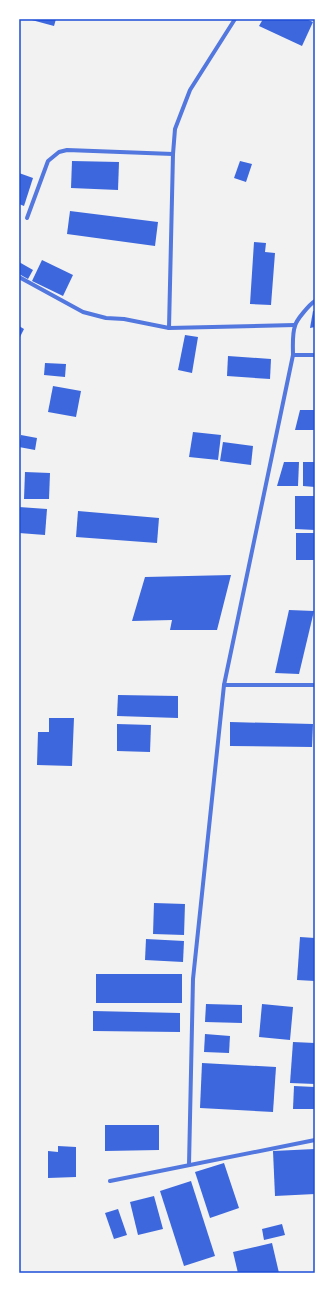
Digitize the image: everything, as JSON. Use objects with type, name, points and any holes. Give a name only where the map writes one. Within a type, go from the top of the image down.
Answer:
[{"type":"street","points":[[169,328],[173,154],[175,129],[190,90],[235,19]]},
{"type":"street","points":[[27,218],[48,161],[59,152],[67,150],[173,154]]},
{"type":"street","points":[[19,277],[83,312],[106,318],[124,319],[169,328],[295,325]]},
{"type":"street","points":[[189,1165],[193,979],[224,685],[293,355],[295,325],[307,308],[315,302]]},
{"type":"street","points":[[293,355],[315,354]]},
{"type":"street","points":[[224,685],[315,685]]},
{"type":"street","points":[[110,1182],[315,1140]]},
{"type":"building","points":[[28,19],[56,19],[54,26]]},
{"type":"building","points":[[263,19],[306,19],[313,22],[302,46],[259,26]]},
{"type":"building","points":[[72,161],[119,162],[118,190],[71,188]]},
{"type":"building","points":[[240,161],[252,164],[246,182],[234,178]]},
{"type":"building","points":[[19,173],[33,178],[24,206],[19,204]]},
{"type":"building","points":[[70,211],[158,222],[155,246],[67,234]]},
{"type":"building","points":[[254,242],[266,243],[265,252],[275,253],[271,305],[250,304]]},
{"type":"building","points":[[42,260],[73,275],[63,296],[32,281]]},
{"type":"building","points":[[19,262],[33,270],[28,279],[19,274]]},
{"type":"building","points":[[313,311],[315,311],[315,327],[310,328]]},
{"type":"building","points":[[19,326],[24,329],[19,339]]},
{"type":"building","points":[[185,335],[198,337],[192,373],[178,370]]},
{"type":"building","points":[[228,356],[271,359],[270,379],[227,376]]},
{"type":"building","points":[[45,363],[66,364],[65,377],[44,375]]},
{"type":"building","points":[[53,386],[81,391],[76,417],[48,412]]},
{"type":"building","points":[[300,410],[315,410],[315,430],[295,430]]},
{"type":"building","points":[[193,432],[221,435],[218,460],[189,457]]},
{"type":"building","points":[[21,435],[37,438],[35,450],[19,447]]},
{"type":"building","points":[[223,442],[253,446],[251,465],[220,461]]},
{"type":"building","points":[[284,462],[299,462],[298,486],[277,486]]},
{"type":"building","points":[[303,462],[315,462],[315,487],[303,486]]},
{"type":"building","points":[[25,472],[50,473],[49,499],[24,499]]},
{"type":"building","points":[[295,496],[315,496],[315,530],[295,529]]},
{"type":"building","points":[[19,507],[47,509],[45,535],[19,533]]},
{"type":"building","points":[[78,511],[159,518],[157,543],[76,537]]},
{"type":"building","points":[[296,533],[315,533],[315,560],[296,560]]},
{"type":"building","points":[[231,575],[217,630],[170,630],[172,620],[132,621],[145,577]]},
{"type":"building","points":[[289,610],[314,611],[299,674],[275,673]]},
{"type":"building","points":[[118,695],[178,696],[178,718],[117,716]]},
{"type":"building","points":[[49,718],[74,718],[72,766],[37,765],[38,732],[49,732]]},
{"type":"building","points":[[230,722],[313,724],[312,747],[230,746]]},
{"type":"building","points":[[117,724],[151,725],[150,752],[117,751]]},
{"type":"building","points":[[154,903],[185,904],[184,935],[153,934]]},
{"type":"building","points":[[300,937],[315,938],[315,981],[297,980]]},
{"type":"building","points":[[146,939],[184,941],[183,962],[145,960]]},
{"type":"building","points":[[96,974],[182,974],[182,1003],[96,1003]]},
{"type":"building","points":[[206,1004],[242,1005],[242,1023],[205,1022]]},
{"type":"building","points":[[262,1004],[293,1007],[290,1040],[259,1037]]},
{"type":"building","points":[[93,1011],[180,1013],[180,1032],[93,1031]]},
{"type":"building","points":[[205,1034],[230,1036],[229,1053],[204,1052]]},
{"type":"building","points":[[293,1042],[315,1043],[315,1084],[290,1083]]},
{"type":"building","points":[[202,1063],[276,1067],[273,1112],[200,1108]]},
{"type":"building","points":[[294,1086],[315,1087],[315,1109],[293,1109]]},
{"type":"building","points":[[105,1125],[159,1125],[159,1150],[105,1151]]},
{"type":"building","points":[[58,1146],[76,1147],[76,1177],[48,1178],[48,1151],[58,1152]]},
{"type":"building","points":[[315,1149],[315,1194],[275,1196],[273,1151]]},
{"type":"building","points":[[224,1163],[239,1208],[210,1218],[195,1172]]},
{"type":"building","points":[[191,1181],[215,1256],[184,1266],[160,1191]]},
{"type":"building","points":[[154,1196],[163,1229],[138,1235],[130,1202]]},
{"type":"building","points":[[118,1209],[127,1235],[114,1239],[105,1213]]},
{"type":"building","points":[[282,1224],[285,1235],[264,1240],[262,1229]]},
{"type":"building","points":[[272,1243],[279,1273],[238,1273],[233,1252]]}]
